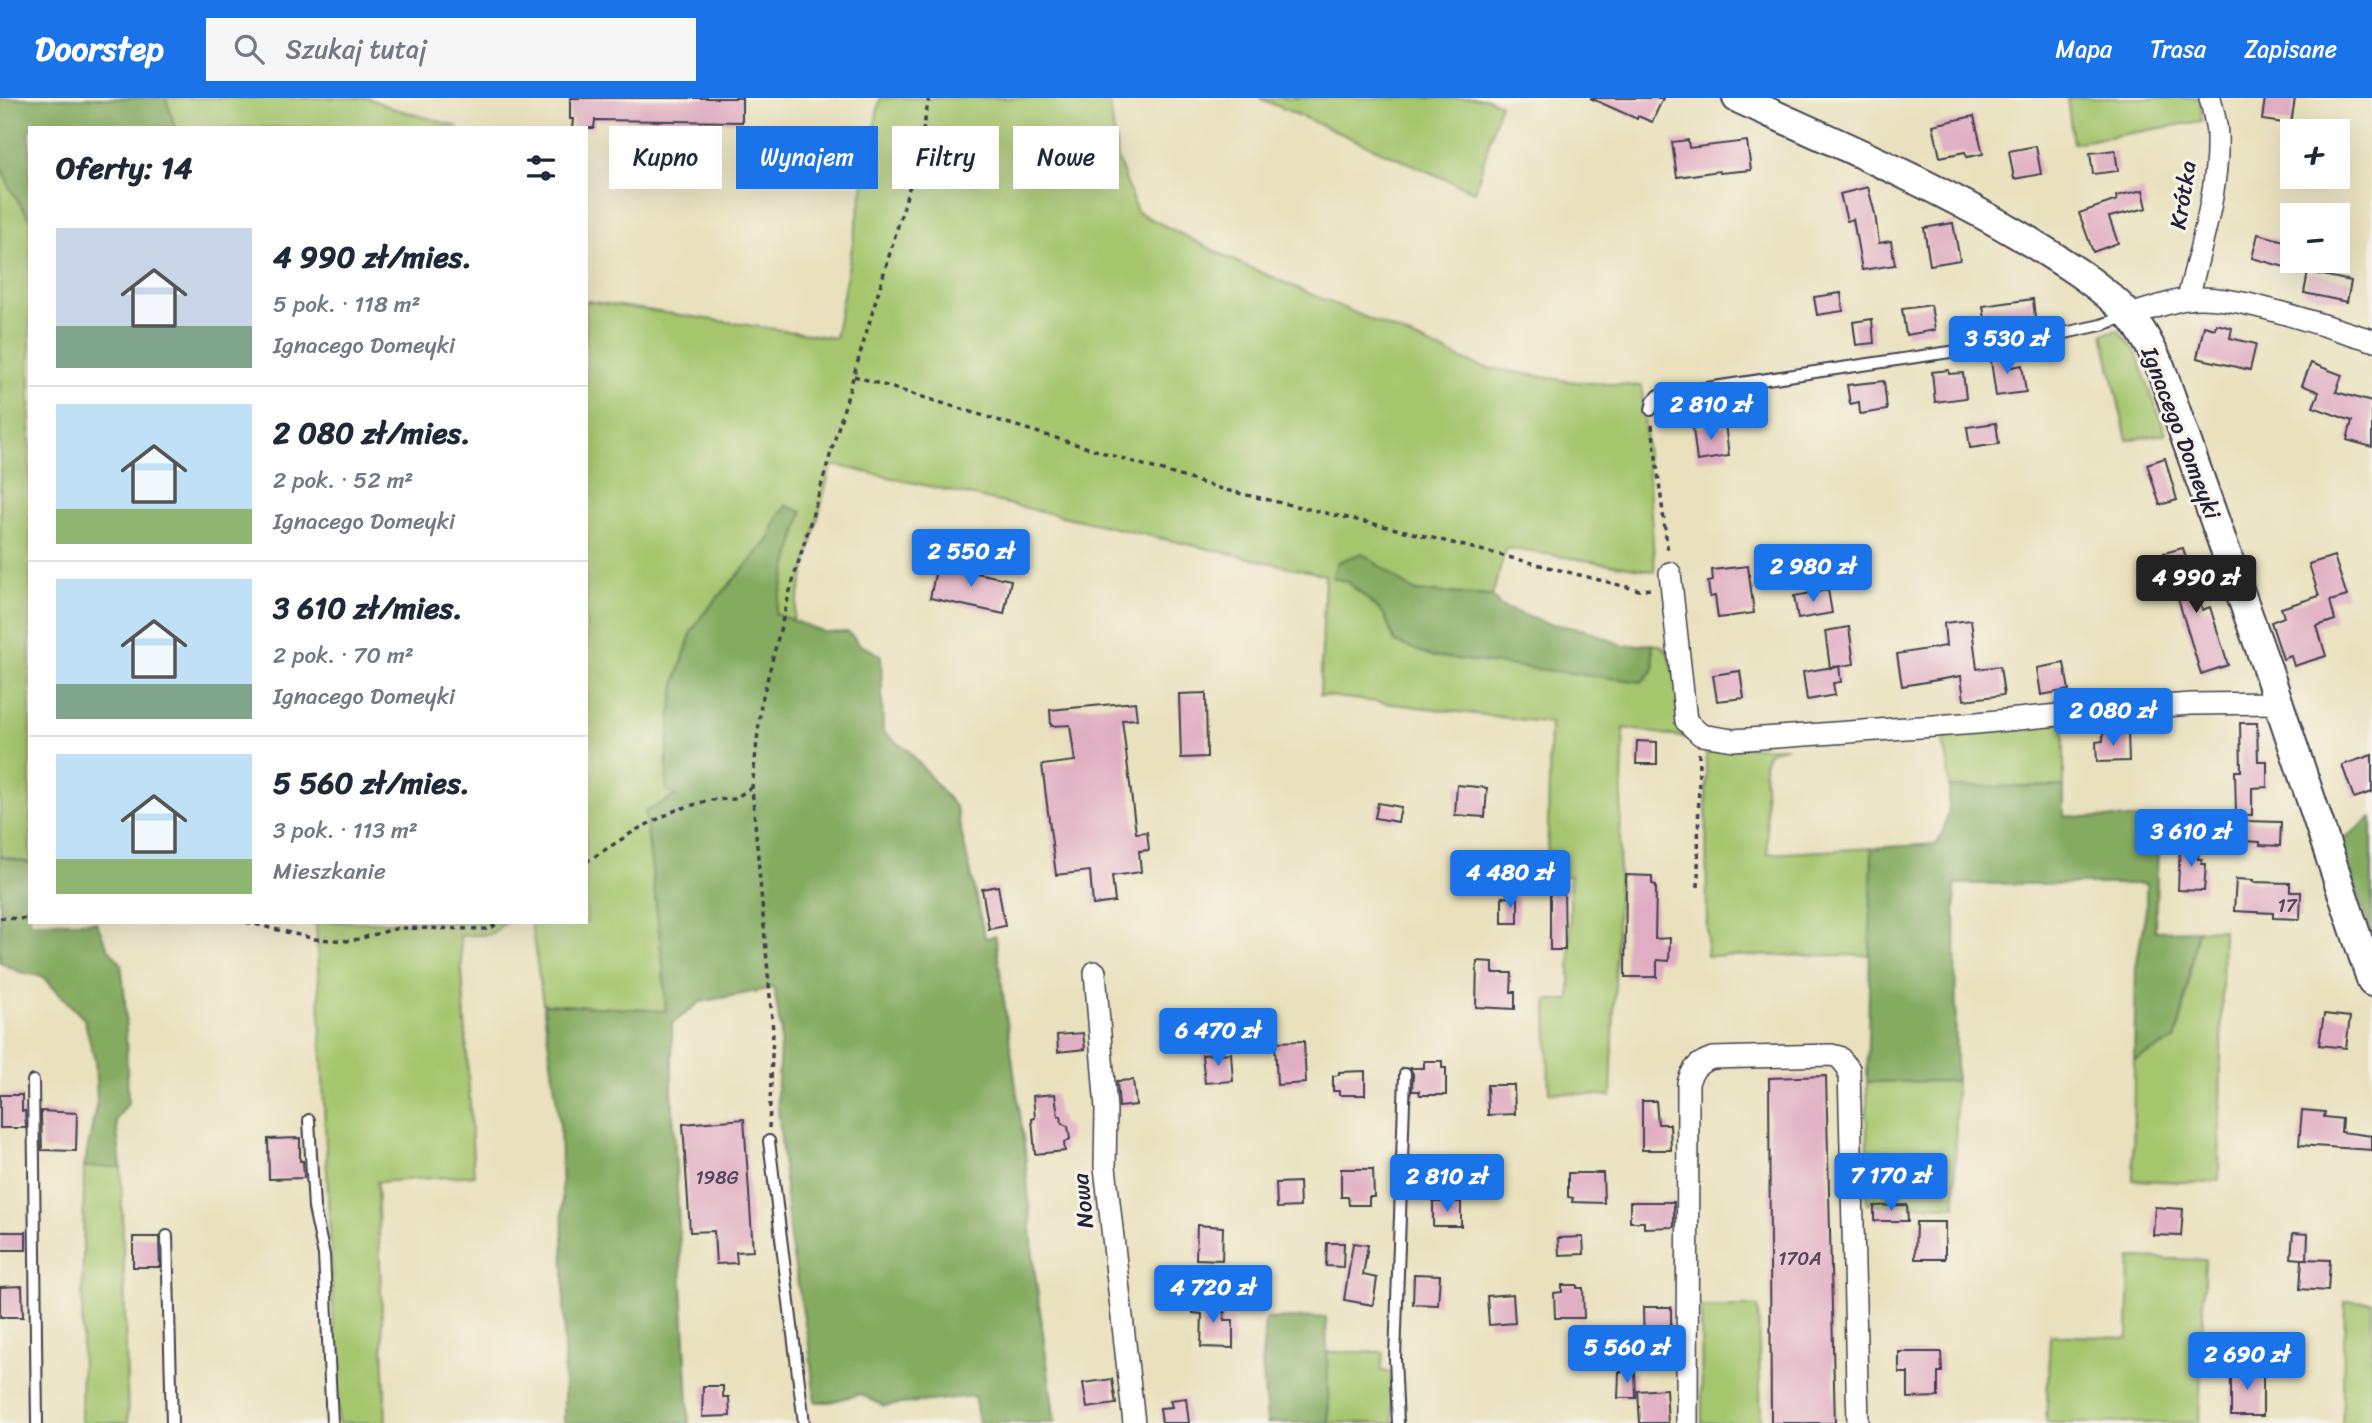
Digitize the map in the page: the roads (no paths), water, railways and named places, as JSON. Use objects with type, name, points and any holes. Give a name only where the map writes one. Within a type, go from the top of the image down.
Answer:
[{"type":"street","name":"Ignacego Domeyki","points":[[1737,98],[1865,155],[1982,212],[2083,276],[2130,315],[2160,366],[2372,982]]},
{"type":"street","name":"Krótka","points":[[2188,299],[2215,180],[2217,135],[2210,98]]},
{"type":"street","points":[[2130,315],[2188,299],[2213,299],[2256,307],[2372,340]]},
{"type":"street","points":[[1671,580],[1686,721],[1700,735],[1733,740],[1977,723],[2191,704],[2278,703]]},
{"type":"street","name":"Nowa","points":[[1095,972],[1106,1109],[1105,1167],[1135,1423]]},
{"type":"street","points":[[1687,1423],[1688,1083],[1691,1074],[1696,1066],[1713,1058],[1831,1055],[1846,1062],[1849,1069],[1858,1423]]},
{"type":"lane","points":[[1651,410],[1653,401],[1660,394],[2038,339],[2101,326],[2130,315]]},
{"type":"lane","points":[[1398,1423],[1395,1357],[1405,1074]]},
{"type":"lane","points":[[33,1081],[37,1423]]},
{"type":"lane","points":[[309,1120],[314,1208],[324,1255],[331,1423]]},
{"type":"lane","points":[[769,1141],[804,1423]]},
{"type":"lane","points":[[167,1236],[172,1423]]}]
